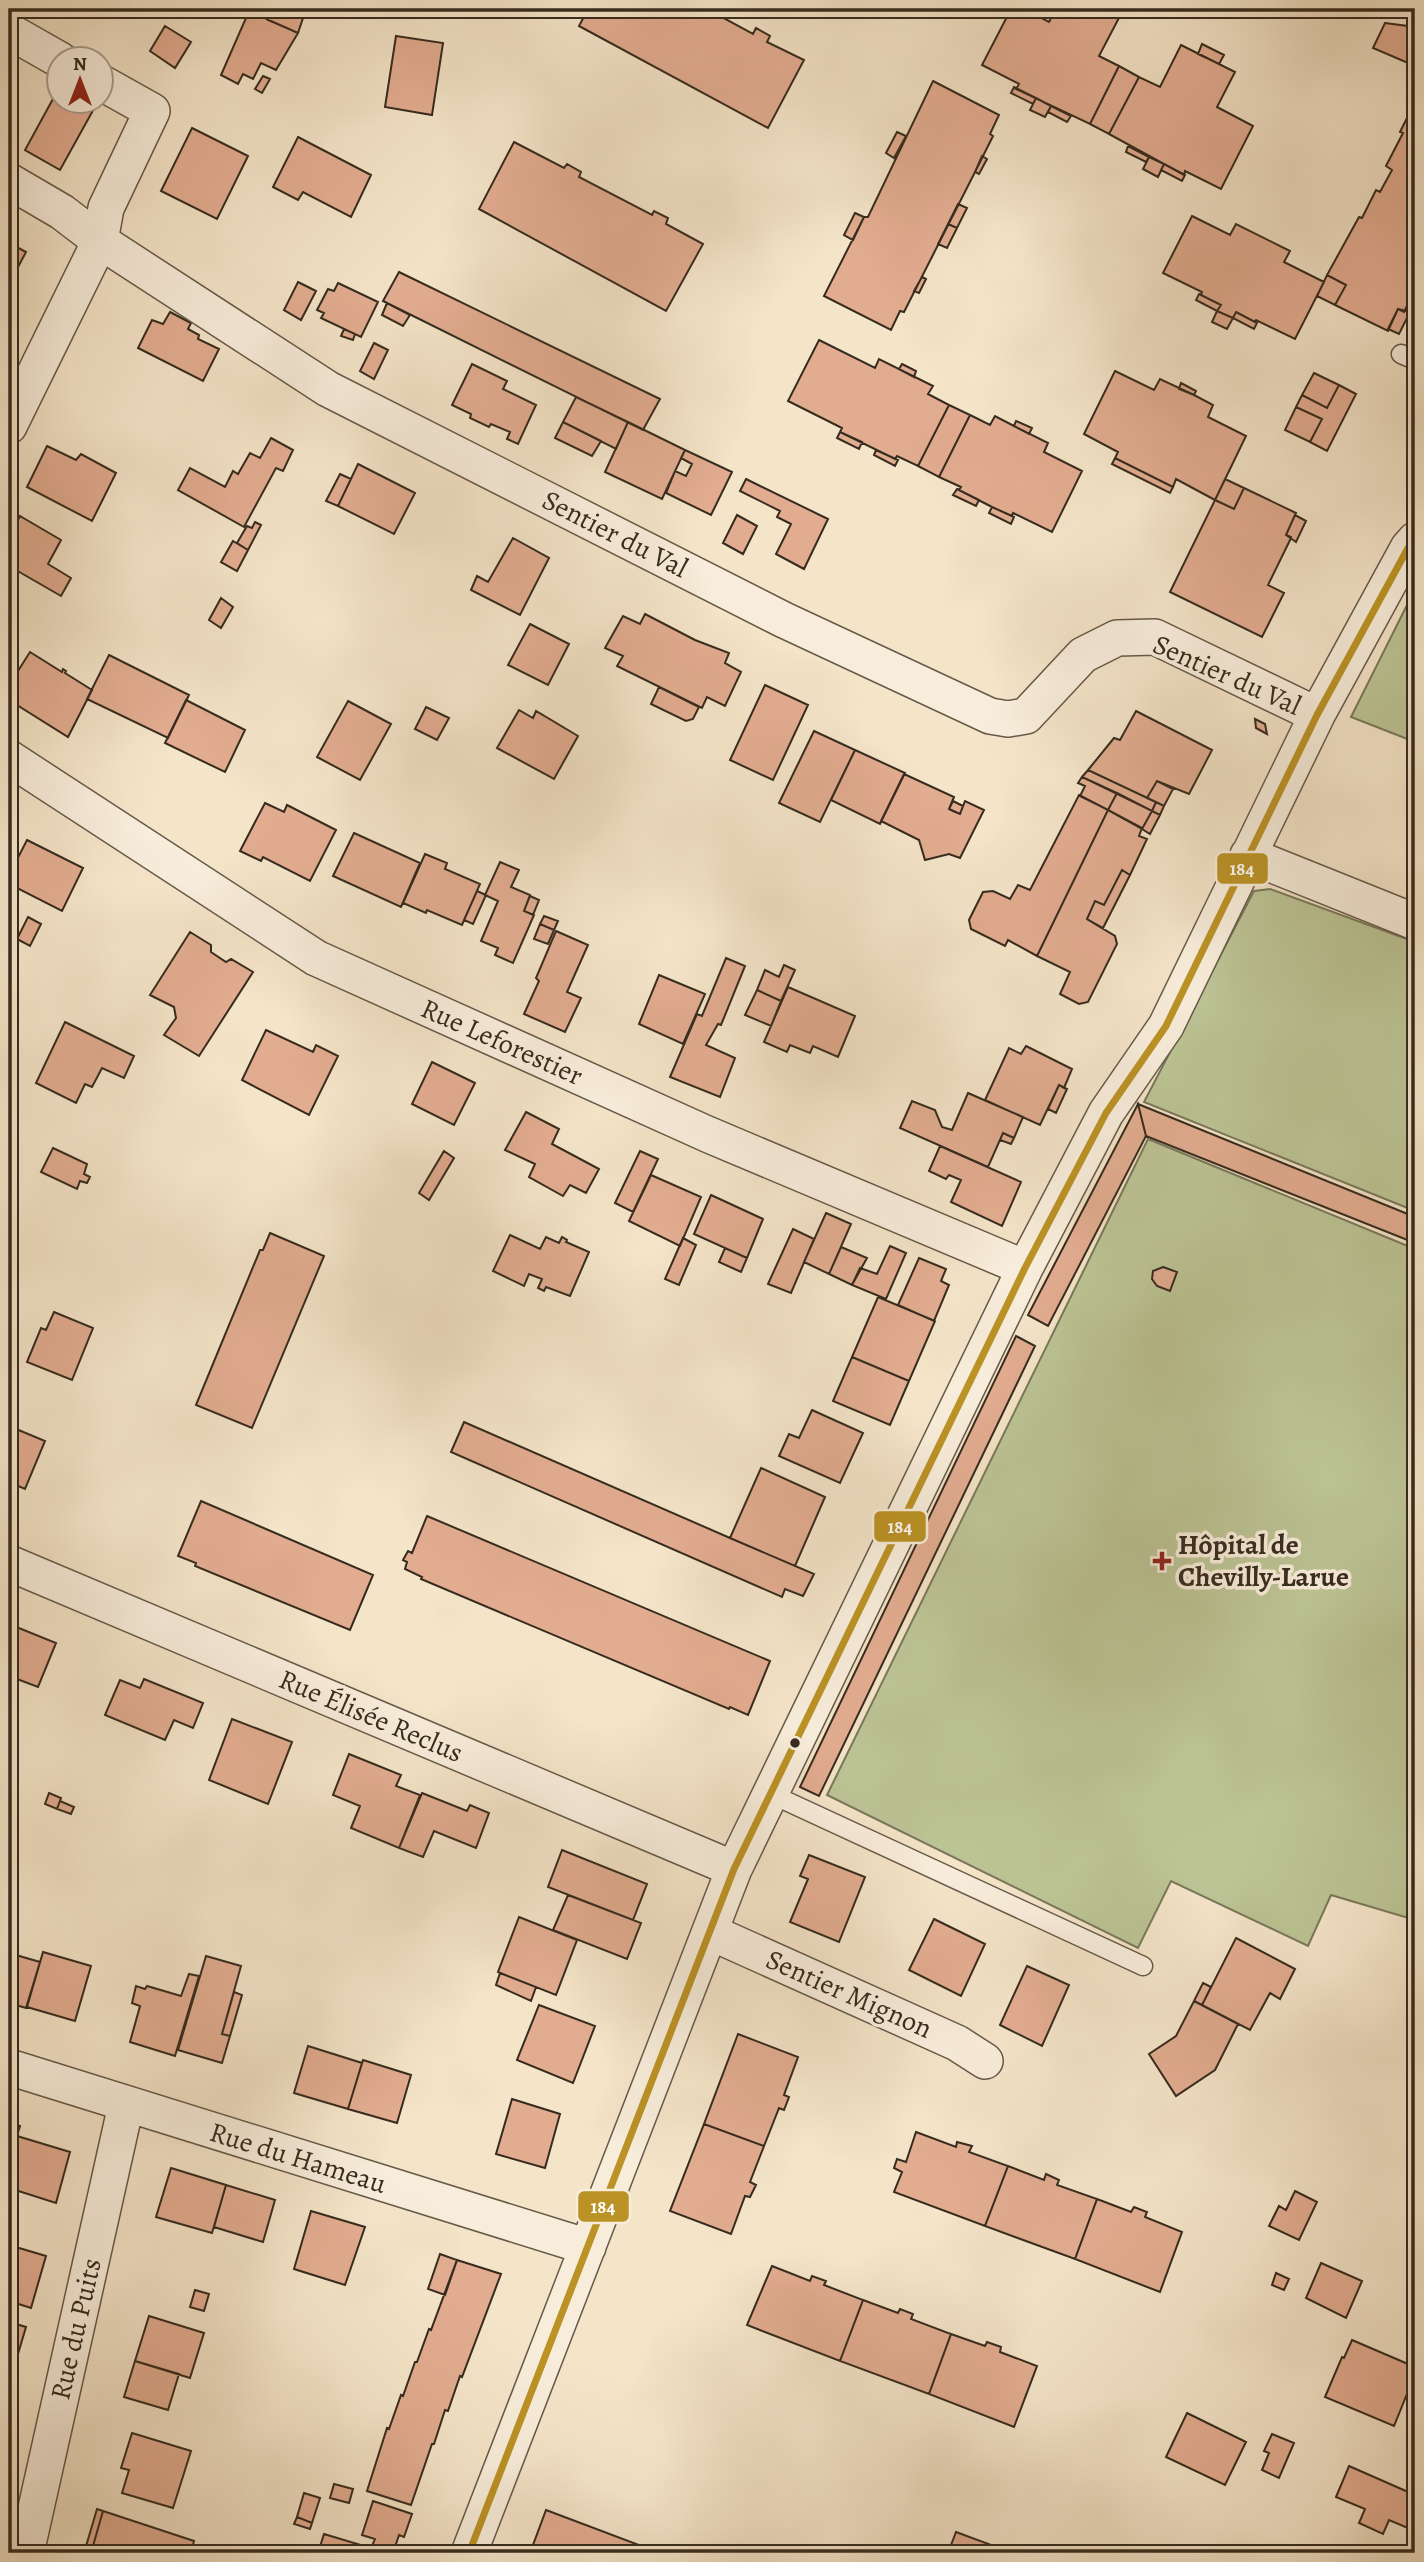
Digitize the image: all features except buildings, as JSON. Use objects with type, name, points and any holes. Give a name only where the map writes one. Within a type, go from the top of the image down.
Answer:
[{"type":"street","points":[[9,31],[46,52]]},
{"type":"street","points":[[9,426],[100,241],[106,208],[152,111],[116,91]]},
{"type":"street","name":"Sentier du Val","points":[[9,181],[62,212],[100,241],[328,389],[784,620],[990,716],[1009,719],[1026,716],[1083,655],[1117,638],[1155,637],[1317,715]]},
{"type":"street","points":[[469,2553],[734,1869],[1025,1268],[1106,1113],[1166,1026],[1317,715],[1408,548],[1415,540]]},
{"type":"street","name":"Rue Leforestier","points":[[9,758],[316,958],[707,1134],[1025,1268]]},
{"type":"street","points":[[1248,855],[1415,922]]},
{"type":"street","name":"Rue Élisée Reclus","points":[[9,1563],[734,1869]]},
{"type":"street","name":"Sentier Mignon","points":[[710,1932],[957,2043],[985,2061]]},
{"type":"street","name":"Rue du Hameau","points":[[9,2067],[588,2247]]},
{"type":"street","name":"Rue du Puits","points":[[26,2553],[126,2105]]},
{"type":"lane","points":[[771,1794],[1143,1966]]},
{"type":"green space","points":[[1415,589],[1415,742],[1351,717]]},
{"type":"green space","points":[[1270,889],[1415,942],[1415,1211],[1144,1102],[1254,891]]},
{"type":"green space","name":"Hôpital de Chevilly-Larue","points":[[1148,1139],[1415,1249],[1415,1920],[1331,1895],[1308,1946],[1171,1881],[1138,1948],[827,1795]]},
{"type":"transit line","name":"184","points":[[469,2553],[734,1869],[1025,1268],[1106,1113],[1166,1026],[1317,715],[1408,548],[1415,540]]},
{"type":"place","name":"Hôpital de Chevilly-Larue","points":[[1162,1561]]}]
